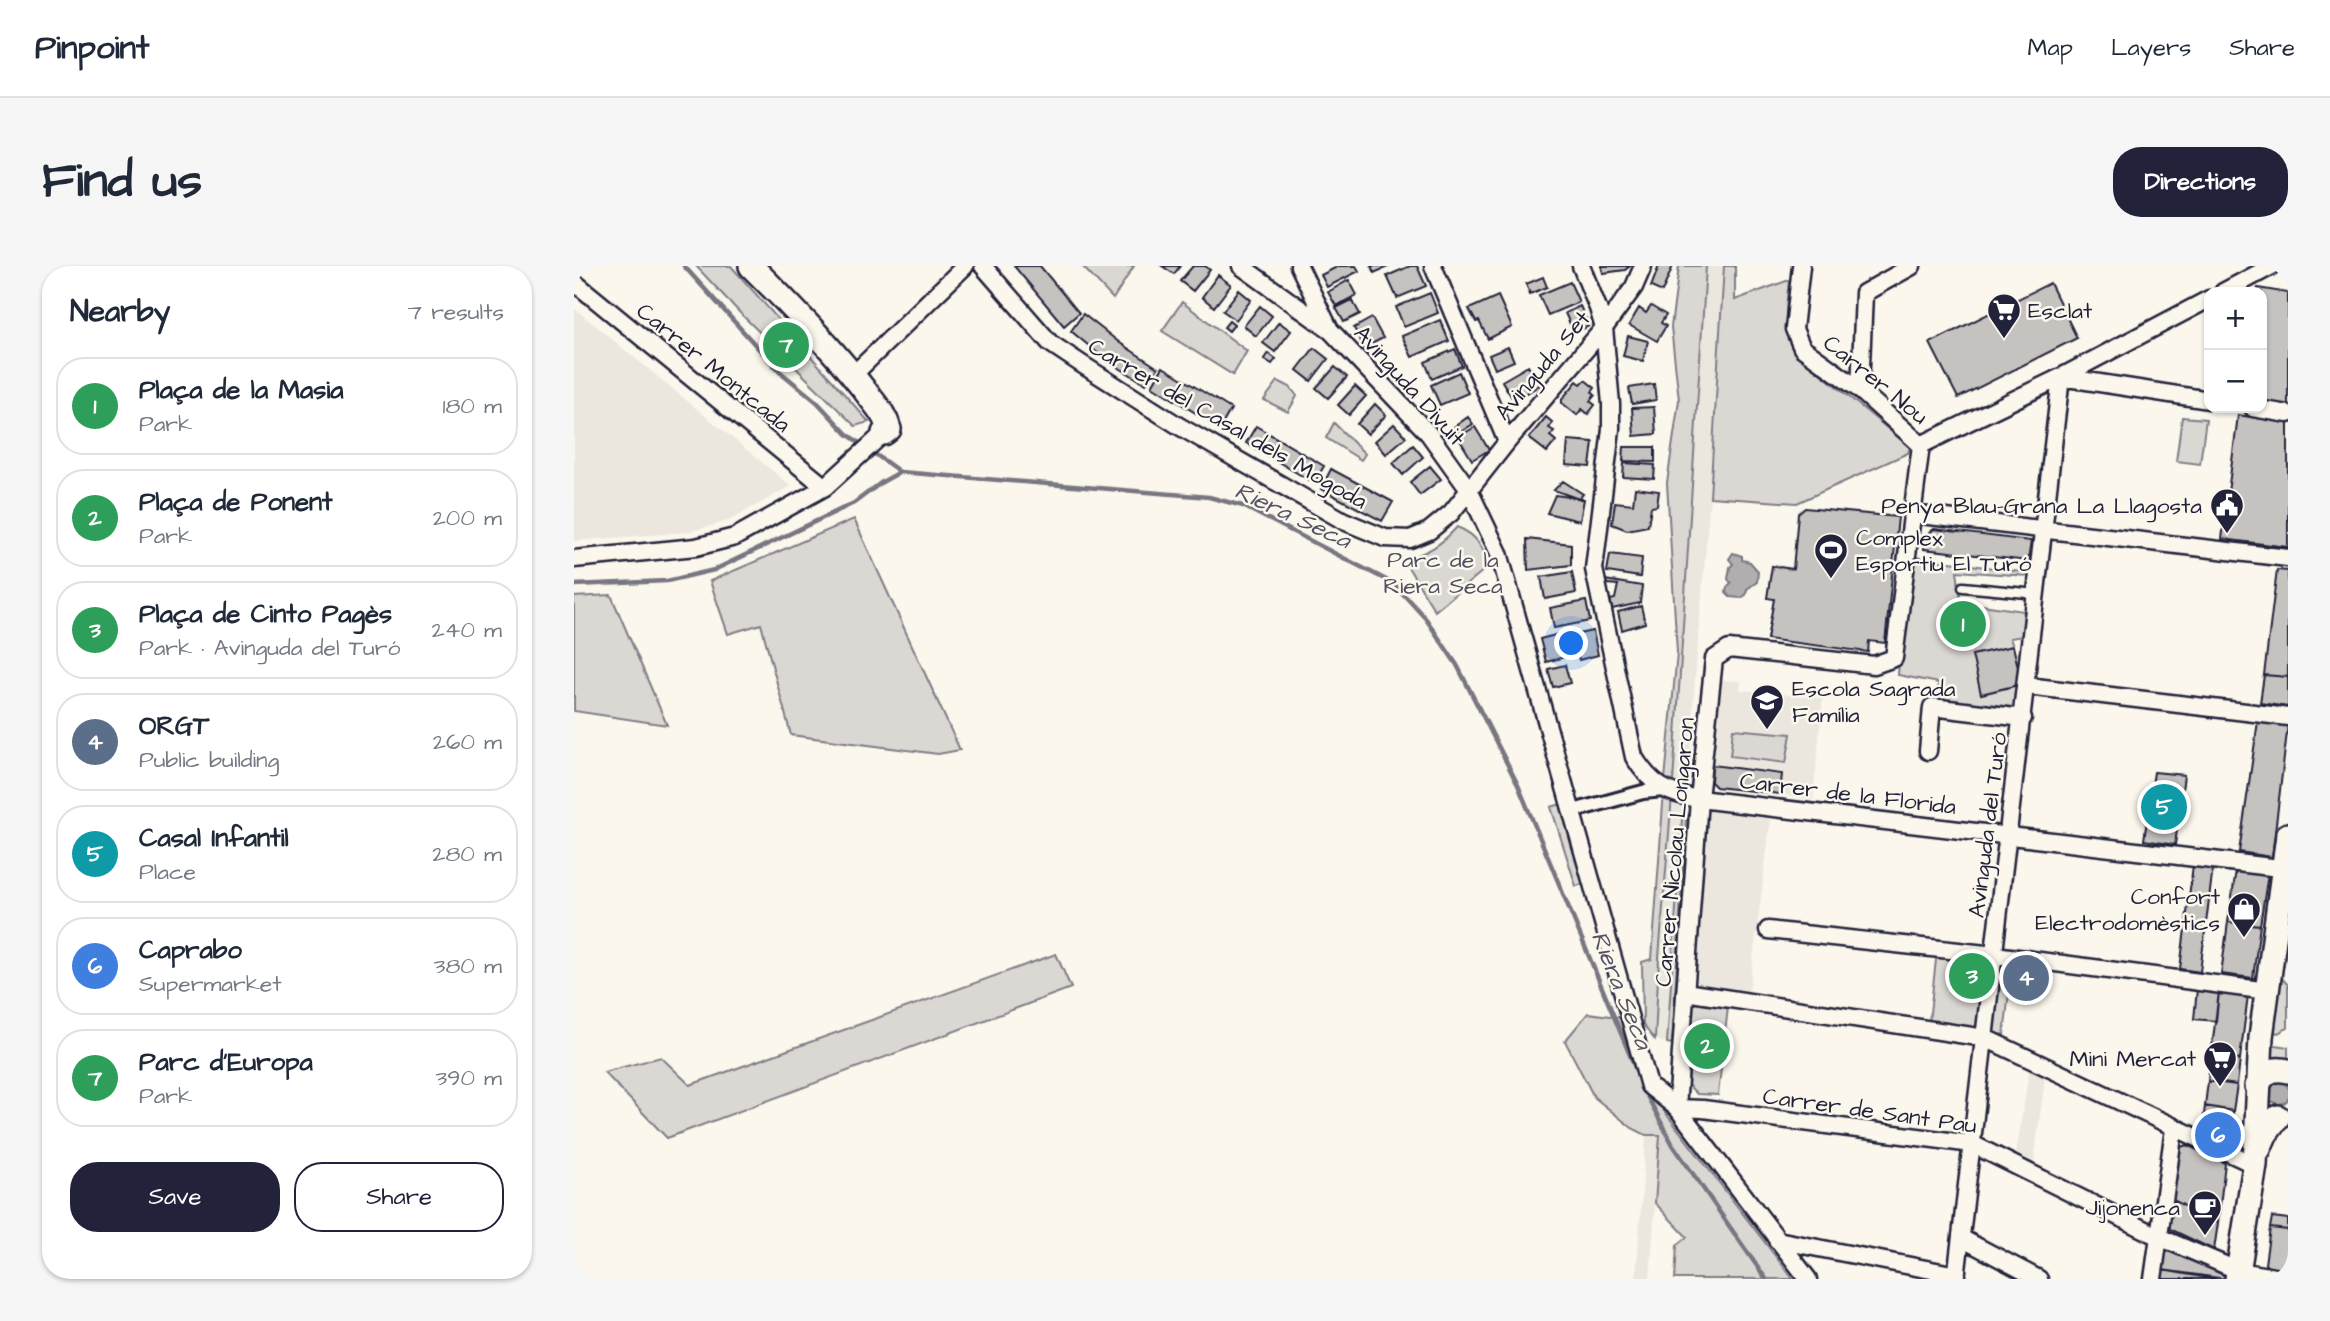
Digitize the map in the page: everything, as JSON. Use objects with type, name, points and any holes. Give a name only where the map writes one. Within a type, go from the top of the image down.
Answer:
[{"type":"main road","points":[[751,266],[853,375],[886,418],[889,429],[884,433]]},
{"type":"main road","points":[[2238,1275],[2255,1162],[2263,1017],[2286,869],[2288,835]]},
{"type":"main road","points":[[2255,1162],[2260,1144],[2283,1117],[2266,1112],[2257,1091],[2263,1075],[2269,1071],[2279,1069],[2288,1072]]},
{"type":"street","points":[[853,375],[965,266]]},
{"type":"street","name":"Carrer del Casal dels Mogoda","points":[[983,266],[1050,343],[1179,426],[1344,521],[1385,538],[1410,539],[1429,531],[1451,513],[1469,490]]},
{"type":"street","name":"Avinguda Divuit","points":[[1241,266],[1331,331],[1429,434],[1469,490],[1499,553],[1649,1086],[1670,1103],[1808,1279]]},
{"type":"street","points":[[1299,266],[1331,331]]},
{"type":"street","points":[[1433,266],[1507,442]]},
{"type":"street","points":[[1581,266],[1604,328],[1611,404],[1611,429],[1594,569],[1634,757],[1642,770],[1664,790]]},
{"type":"street","name":"Avinguda Set","points":[[1469,490],[1604,328],[1634,287],[1643,266]]},
{"type":"street","name":"Carrer Nou","points":[[1801,266],[1794,330],[1802,348],[1860,390],[1921,444]]},
{"type":"street","points":[[1860,390],[1864,293],[1912,266]]},
{"type":"street","points":[[2232,287],[2272,266]]},
{"type":"street","name":"Carrer Montcada","points":[[574,282],[825,487]]},
{"type":"street","points":[[2204,302],[2061,377],[1921,444],[1912,513],[2288,558]]},
{"type":"street","points":[[2061,377],[2204,399]]},
{"type":"street","name":"Avinguda del Turó","points":[[1956,1277],[2061,377]]},
{"type":"street","points":[[2267,410],[2288,414]]},
{"type":"street","points":[[574,559],[696,547],[735,537],[825,487],[884,433]]},
{"type":"street","name":"Carrer Nicolau Longaron","points":[[1670,1103],[1685,992],[1699,799],[1714,659],[1729,649],[1874,665],[1895,658],[1912,513]]},
{"type":"street","points":[[2027,686],[2288,717]]},
{"type":"street","points":[[1928,751],[1932,707],[2022,718]]},
{"type":"street","points":[[1573,811],[1643,792],[1664,790]]},
{"type":"street","name":"Carrer de la Florida","points":[[1664,790],[1677,796],[1699,799],[2286,869]]},
{"type":"street","points":[[1768,930],[1994,955],[2268,991]]},
{"type":"street","points":[[1685,992],[1985,1038],[2174,1129],[2255,1162]]},
{"type":"street","name":"Carrer de Sant Pau","points":[[1670,1103],[1972,1144],[2238,1275],[2286,1279]]},
{"type":"street","points":[[2153,1279],[2174,1129]]},
{"type":"street","points":[[1961,1238],[2039,1279]]},
{"type":"street","points":[[1777,1240],[1956,1277]]},
{"type":"lane","points":[[1963,587],[2037,594]]},
{"type":"shaded area","points":[[1706,266],[1724,266],[1710,497],[1686,819],[1682,820],[1667,1043],[1655,1040],[1659,957]]},
{"type":"shaded area","points":[[574,308],[791,486],[728,521],[688,532],[574,541]]},
{"type":"shaded area","points":[[1733,553],[1742,556],[1742,560],[1750,562],[1758,571],[1757,582],[1747,589],[1746,595],[1741,598],[1730,597],[1726,593],[1731,583],[1728,579],[1733,564],[1729,559]]},
{"type":"shaded area","name":"Escola Sagrada Família","points":[[1720,680],[1741,681],[1740,690],[1823,698],[1813,800],[1780,794],[1782,773],[1712,765]]},
{"type":"shaded area","points":[[1703,806],[1772,811],[1749,991],[1697,984],[1692,977]]},
{"type":"shaded area","points":[[2030,1064],[2046,1070],[2034,1162],[2016,1154]]},
{"type":"shaded area","points":[[2279,1082],[2287,1085],[2290,1093],[2287,1101],[2279,1104],[2271,1101],[2268,1093],[2271,1085]]},
{"type":"shaded area","points":[[1646,1135],[1660,1135],[1650,1279],[1636,1279]]},
{"type":"green space","points":[[696,266],[731,266],[869,422],[855,426]]},
{"type":"green space","points":[[1082,266],[1134,266],[1113,299]]},
{"type":"green space","points":[[1679,266],[1706,266],[1655,1040],[1643,1025],[1642,962],[1652,959],[1677,653],[1667,483],[1679,400],[1671,327]]},
{"type":"green space","points":[[1724,266],[1735,266],[1735,300],[1789,280],[1787,326],[1797,354],[1910,447],[1908,453],[1797,503],[1710,497]]},
{"type":"green space","points":[[1182,302],[1247,351],[1233,375],[1162,331]]},
{"type":"green space","points":[[1278,381],[1290,387],[1297,396],[1288,412],[1264,400]]},
{"type":"green space","points":[[2182,417],[2206,419],[2200,464],[2176,461]]},
{"type":"green space","points":[[1334,423],[1365,454],[1361,460],[1326,438]]},
{"type":"green space","points":[[854,519],[960,750],[938,754],[791,735],[761,624],[728,634],[710,581]]},
{"type":"green space","name":"Parc de la Riera Seca","points":[[1457,527],[1478,542],[1490,565],[1435,611],[1403,559],[1433,548]]},
{"type":"green space","points":[[1907,556],[2029,573],[2028,576],[1957,571],[1961,602],[2024,611],[2023,636],[2010,638],[2013,646],[1973,655],[1982,694],[2022,684],[2017,712],[1935,700],[1939,683],[1898,675]]},
{"type":"green space","points":[[611,595],[667,725],[574,711],[574,597]]},
{"type":"green space","points":[[1733,729],[1791,734],[1786,763],[1730,756]]},
{"type":"green space","points":[[1565,803],[1588,883],[1576,886],[1551,807]]},
{"type":"green space","points":[[1682,819],[1686,819],[1672,1044],[1667,1043]]},
{"type":"green space","points":[[1937,951],[2013,959],[2004,1035],[1929,1022]]},
{"type":"green space","points":[[1056,954],[1071,988],[667,1138],[604,1072],[661,1057],[690,1085]]},
{"type":"green space","points":[[2279,975],[2288,985],[2288,1028],[2278,1033],[2267,1030]]},
{"type":"green space","points":[[1693,1001],[1728,1007],[1718,1095],[1697,1094],[1688,1085]]},
{"type":"green space","points":[[1588,1013],[1624,1018],[1648,1090],[1793,1279],[1675,1279],[1677,1245],[1687,1237],[1655,1203],[1660,1135],[1646,1135],[1632,1128],[1594,1097],[1565,1041]]},
{"type":"green space","points":[[2264,1043],[2288,1047],[2288,1061],[2269,1056]]},
{"type":"building","points":[[1014,266],[1040,266],[1079,313],[1064,326]]},
{"type":"building","points":[[1162,266],[1180,266],[1174,274]]},
{"type":"building","points":[[1193,266],[1205,266],[1210,270],[1193,291],[1180,281]]},
{"type":"building","points":[[1339,266],[1356,266],[1359,271],[1327,287],[1321,275]]},
{"type":"building","points":[[1371,266],[1390,266],[1374,273]]},
{"type":"building","points":[[1410,266],[1417,266],[1426,286],[1397,298],[1387,276]]},
{"type":"building","points":[[1602,266],[1630,266],[1625,270],[1603,273]]},
{"type":"building","points":[[1659,266],[1673,266],[1662,292],[1651,287]]},
{"type":"building","points":[[1218,275],[1231,285],[1214,307],[1202,297]]},
{"type":"building","points":[[1543,277],[1547,287],[1530,294],[1526,284]]},
{"type":"building","points":[[1349,280],[1357,295],[1336,306],[1328,292]]},
{"type":"building","points":[[1570,282],[1579,302],[1548,315],[1539,295]]},
{"type":"building","name":"Esclat","points":[[2050,283],[2077,338],[1958,398],[1930,343]]},
{"type":"building","points":[[1239,290],[1251,300],[1236,320],[1223,311]]},
{"type":"building","points":[[2267,290],[2288,293],[2288,407],[2267,404]]},
{"type":"building","points":[[1430,293],[1438,313],[1404,327],[1396,307]]},
{"type":"building","points":[[1498,296],[1512,327],[1488,339],[1469,309]]},
{"type":"building","points":[[1352,300],[1360,314],[1344,322],[1336,308]]},
{"type":"building","points":[[1260,306],[1272,316],[1256,336],[1244,326]]},
{"type":"building","points":[[1580,306],[1589,326],[1574,333],[1565,313]]},
{"type":"building","points":[[1651,306],[1666,315],[1661,323],[1666,326],[1657,341],[1629,325],[1639,308],[1646,313]]},
{"type":"building","points":[[1083,314],[1158,368],[1146,384],[1106,360],[1071,331]]},
{"type":"building","points":[[1372,318],[1383,338],[1364,348],[1354,328]]},
{"type":"building","points":[[1440,320],[1449,341],[1412,357],[1402,336]]},
{"type":"building","points":[[1229,321],[1234,325],[1229,331],[1224,327]]},
{"type":"building","points":[[1279,322],[1291,331],[1275,352],[1263,343]]},
{"type":"building","points":[[1628,336],[1648,341],[1643,361],[1623,356]]},
{"type":"building","points":[[1508,347],[1514,361],[1495,369],[1489,355]]},
{"type":"building","points":[[1314,348],[1328,359],[1311,381],[1297,370]]},
{"type":"building","points":[[1455,349],[1462,366],[1432,379],[1425,362]]},
{"type":"building","points":[[1268,353],[1276,359],[1272,364],[1264,359]]},
{"type":"building","points":[[1528,366],[1540,385],[1514,401],[1502,381]]},
{"type":"building","points":[[1163,367],[1231,409],[1220,428],[1152,386]]},
{"type":"building","points":[[1335,367],[1347,377],[1328,398],[1316,388]]},
{"type":"building","points":[[1459,372],[1468,393],[1440,405],[1431,385]]},
{"type":"building","points":[[1585,380],[1595,388],[1592,392],[1595,395],[1590,401],[1595,405],[1588,414],[1582,409],[1577,415],[1562,403],[1562,399],[1577,381],[1581,384]]},
{"type":"building","points":[[1654,384],[1656,400],[1632,404],[1629,388]]},
{"type":"building","points":[[1355,386],[1366,396],[1349,415],[1338,405]]},
{"type":"building","points":[[1375,404],[1386,415],[1368,434],[1357,424]]},
{"type":"building","points":[[1654,407],[1656,434],[1634,436],[1632,408]]},
{"type":"building","points":[[2238,415],[2288,423],[2288,547],[2222,539]]},
{"type":"building","points":[[1468,417],[1473,424],[1459,433],[1454,427]]},
{"type":"building","points":[[1546,417],[1553,423],[1549,428],[1554,431],[1550,436],[1556,441],[1547,452],[1529,438]]},
{"type":"building","points":[[1394,424],[1406,437],[1386,454],[1375,441]]},
{"type":"building","points":[[1256,426],[1324,466],[1314,483],[1246,443]]},
{"type":"building","points":[[1475,427],[1489,450],[1472,460],[1458,437]]},
{"type":"building","points":[[1568,440],[1593,442],[1590,467],[1566,465]]},
{"type":"building","points":[[1413,445],[1423,457],[1403,475],[1393,463]]},
{"type":"building","points":[[1624,447],[1655,447],[1655,462],[1623,461]]},
{"type":"building","points":[[1624,463],[1655,465],[1654,479],[1623,477]]},
{"type":"building","points":[[1430,466],[1441,479],[1420,495],[1410,482]]},
{"type":"building","points":[[1331,469],[1393,502],[1382,521],[1321,489]]},
{"type":"building","points":[[1563,481],[1583,494],[1579,499],[1554,490]]},
{"type":"building","points":[[1635,488],[1659,491],[1657,506],[1651,507],[1648,526],[1627,530],[1612,524],[1615,502],[1633,504]]},
{"type":"building","points":[[1555,495],[1584,499],[1580,521],[1547,513]]},
{"type":"building","name":"Complex Esportiu El Turó","points":[[1805,508],[1898,517],[1885,643],[1869,641],[1868,652],[1767,639],[1774,599],[1767,598],[1772,566],[1793,569],[1798,514]]},
{"type":"building","points":[[1934,529],[2031,541],[2028,561],[1924,549],[1925,536]]},
{"type":"building","points":[[1527,539],[1571,544],[1571,565],[1528,570]]},
{"type":"building","points":[[1610,554],[1642,558],[1640,577],[1607,572]]},
{"type":"building","points":[[2277,570],[2288,571],[2288,677],[2264,675]]},
{"type":"building","points":[[1572,572],[1576,593],[1545,599],[1541,577]]},
{"type":"building","points":[[1605,580],[1642,586],[1640,603],[1612,609],[1610,600],[1615,599],[1618,585],[1607,584]]},
{"type":"building","points":[[1586,601],[1590,621],[1554,628],[1550,608]]},
{"type":"building","points":[[1641,606],[1645,623],[1622,630],[1618,612]]},
{"type":"building","points":[[1593,631],[1598,655],[1579,660],[1573,635]]},
{"type":"building","points":[[1559,634],[1565,657],[1546,662],[1540,639]]},
{"type":"building","points":[[2013,646],[2022,684],[1981,694],[1972,655]]},
{"type":"building","points":[[1565,665],[1570,683],[1553,687],[1548,669]]},
{"type":"building","points":[[2264,675],[2288,677],[2288,707],[2260,703]]},
{"type":"building","points":[[2258,721],[2288,724],[2272,857],[2239,852]]},
{"type":"building","points":[[1712,765],[1782,774],[1780,794],[1716,787],[1711,782]]},
{"type":"building","points":[[2154,772],[2184,775],[2175,845],[2144,840]]},
{"type":"building","points":[[2193,865],[2213,867],[2200,972],[2180,969]]},
{"type":"building","points":[[2236,870],[2268,874],[2260,925],[2228,922]]},
{"type":"building","points":[[2228,922],[2260,925],[2253,978],[2221,974]]},
{"type":"building","points":[[2013,959],[2042,963],[2038,996],[2009,993]]},
{"type":"building","points":[[2197,989],[2219,992],[2216,1021],[2194,1019]]},
{"type":"building","points":[[2219,992],[2248,995],[2240,1059],[2211,1055]]},
{"type":"building","points":[[2211,1055],[2240,1059],[2237,1085],[2208,1081]]},
{"type":"building","points":[[2208,1081],[2237,1085],[2233,1111],[2205,1106]]},
{"type":"building","points":[[2205,1106],[2233,1111],[2229,1145],[2202,1132]]},
{"type":"building","points":[[2187,1145],[2225,1163],[2218,1223],[2173,1200],[2181,1147]]},
{"type":"building","points":[[2173,1200],[2218,1223],[2214,1250],[2168,1228]]},
{"type":"building","points":[[2272,1217],[2288,1219],[2288,1230],[2270,1228]]},
{"type":"building","points":[[2270,1228],[2288,1230],[2288,1271],[2269,1268],[2265,1264]]},
{"type":"building","points":[[2168,1248],[2226,1276],[2226,1279],[2162,1270],[2165,1250]]},
{"type":"building","points":[[2162,1270],[2203,1277],[2216,1279],[2161,1279]]},
{"type":"waterway","points":[[684,266],[778,370],[817,402],[847,434],[900,472]]},
{"type":"waterway","name":"Riera Seca","points":[[574,585],[667,581],[714,570],[854,503],[900,472],[1209,497],[1243,506],[1394,584],[1426,619],[1457,665],[1518,785],[1639,1077]]},
{"type":"waterway","name":"Riera Seca","points":[[1645,1092],[1673,1145],[1766,1279]]},
{"type":"place","name":"Esclat","points":[[2004,340]]},
{"type":"place","name":"Parc d'Europa","points":[[786,345]]},
{"type":"place","name":"Penya Blau-Grana La Llagosta","points":[[2227,535]]},
{"type":"place","name":"Complex Esportiu El Turó","points":[[1831,580]]},
{"type":"place","name":"Plaça de la Masia","points":[[1963,624]]},
{"type":"place","name":"Escola Sagrada Família","points":[[1767,731]]},
{"type":"place","name":"Casal Infantil","points":[[2164,807]]},
{"type":"place","name":"Confort Electrodomèstics","points":[[2244,939]]},
{"type":"place","name":"Plaça de Cinto Pagès","points":[[1972,976]]},
{"type":"place","name":"ORGT","points":[[2026,978]]},
{"type":"place","name":"Plaça de Ponent","points":[[1707,1046]]},
{"type":"place","name":"Mini Mercat","points":[[2220,1088]]},
{"type":"place","name":"Caprabo","points":[[2218,1135]]},
{"type":"place","name":"Jijonenca","points":[[2205,1237]]}]
